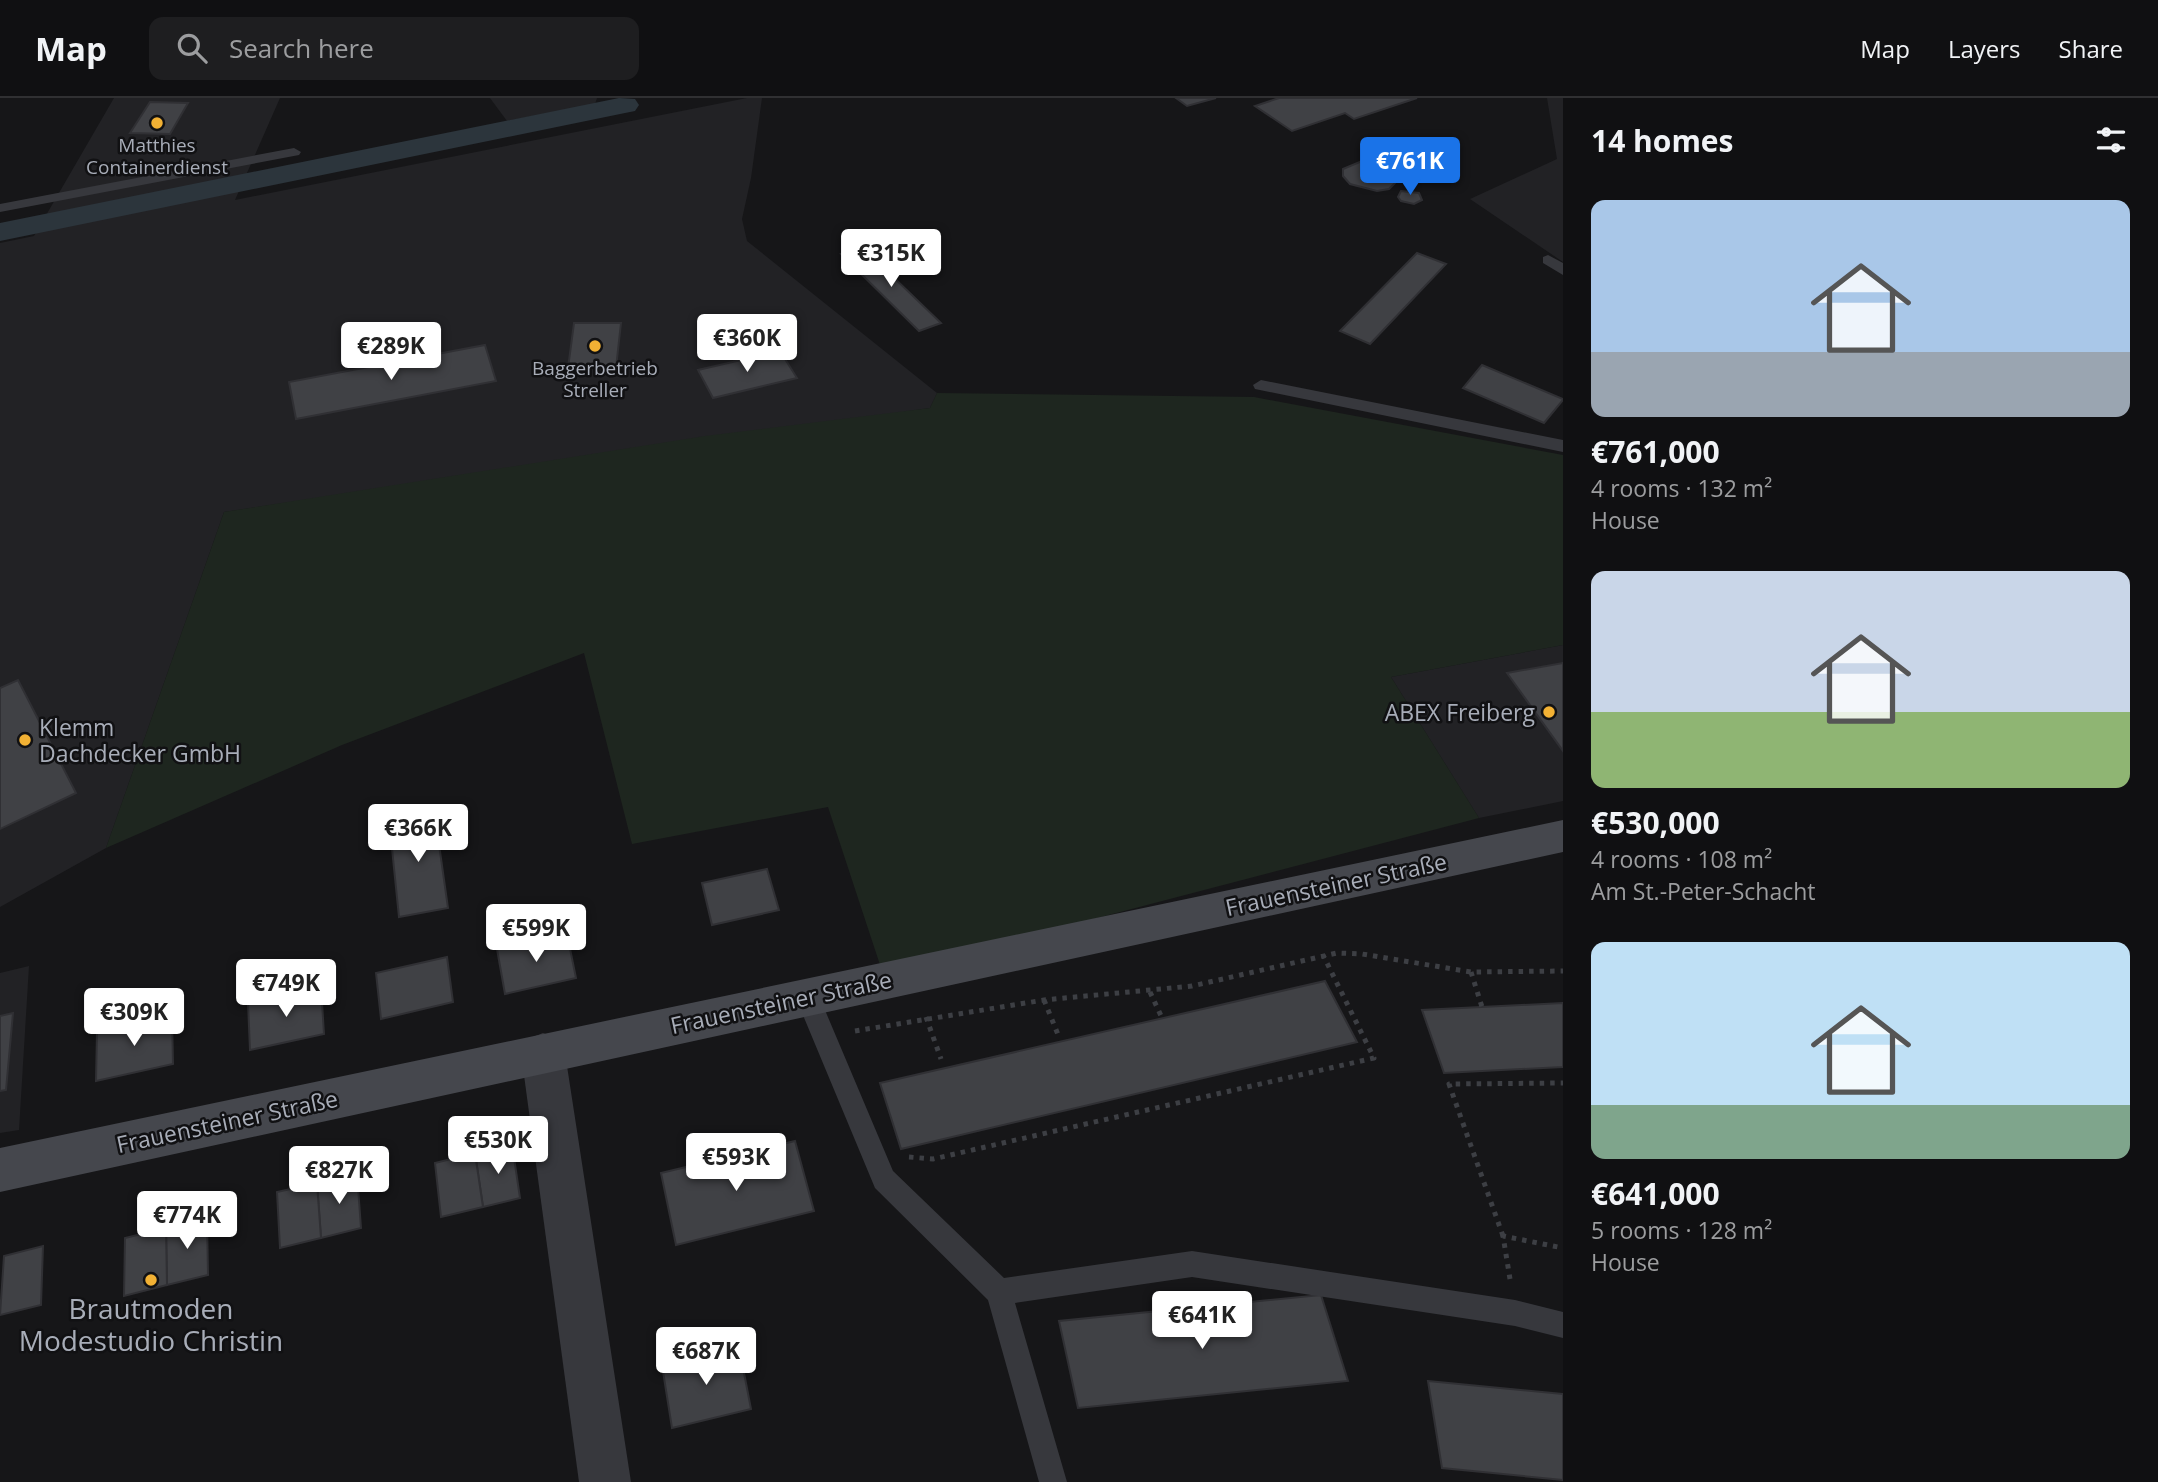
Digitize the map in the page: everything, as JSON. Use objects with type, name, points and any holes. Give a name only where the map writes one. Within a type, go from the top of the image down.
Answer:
[{"type":"main road","name":"Frauensteiner Straße","points":[[0,1170],[1563,836]]},
{"type":"street","points":[[543,1053],[605,1482]]},
{"type":"lane","points":[[0,208],[294,152]]},
{"type":"lane","points":[[1548,260],[1563,270]]},
{"type":"lane","points":[[1261,385],[1563,446]]},
{"type":"lane","points":[[807,996],[884,1179],[999,1292],[1053,1482]]},
{"type":"lane","points":[[999,1292],[1192,1264],[1516,1313],[1563,1325]]},
{"type":"path","points":[[824,1037],[926,1017],[1044,1000],[1192,986],[1323,955],[1362,954],[1471,972],[1563,971]]},
{"type":"path","points":[[874,1154],[933,1159],[1374,1058],[1323,955]]},
{"type":"path","points":[[1471,972],[1482,1007]]},
{"type":"path","points":[[1150,992],[1162,1018]]},
{"type":"path","points":[[1044,1000],[1059,1037]]},
{"type":"path","points":[[926,1017],[942,1059]]},
{"type":"path","points":[[1516,1313],[1503,1236],[1449,1084],[1563,1083]]},
{"type":"path","points":[[1503,1236],[1563,1248]]},
{"type":"shaded area","points":[[114,98],[280,98],[235,200],[747,98],[762,98],[751,178],[742,219],[747,241],[937,393],[930,408],[224,512],[106,848],[0,907],[0,243],[34,236]]},
{"type":"shaded area","points":[[490,98],[597,98],[595,104],[507,121]]},
{"type":"shaded area","points":[[1547,98],[1563,98],[1563,262],[1470,199],[1557,159]]},
{"type":"shaded area","points":[[937,393],[1254,397],[1563,455],[1563,645],[1391,677],[1479,818],[883,974],[828,807],[632,844],[584,653],[342,745],[106,848],[224,512],[705,436],[930,408]]},
{"type":"shaded area","points":[[1563,645],[1563,801],[1479,818],[1391,677]]},
{"type":"shaded area","points":[[29,966],[19,1130],[0,1133],[0,973]]},
{"type":"building","points":[[1176,98],[1216,98],[1187,106]]},
{"type":"building","points":[[1279,98],[1417,98],[1354,119],[1345,113],[1292,131],[1255,106]]},
{"type":"building","points":[[150,102],[188,103],[170,134],[130,133]]},
{"type":"building","points":[[1362,161],[1388,168],[1395,175],[1395,183],[1389,189],[1377,191],[1350,184],[1343,176],[1343,169]]},
{"type":"building","points":[[1401,191],[1419,193],[1422,200],[1414,204],[1401,201],[1398,197]]},
{"type":"building","points":[[862,247],[941,323],[919,331],[841,254]]},
{"type":"building","points":[[1417,253],[1446,264],[1370,344],[1340,331]]},
{"type":"building","name":"Baggerbetrieb Streller","points":[[574,323],[621,323],[616,368],[568,368]]},
{"type":"building","points":[[485,345],[496,381],[296,419],[289,382]]},
{"type":"building","points":[[780,351],[797,378],[713,398],[698,370]]},
{"type":"building","points":[[1482,365],[1563,400],[1544,423],[1463,388]]},
{"type":"building","name":"ABEX Freiberg","points":[[1563,663],[1563,751],[1507,673]]},
{"type":"building","name":"Klemm Dachdecker GmbH","points":[[18,680],[76,793],[0,829],[0,688]]},
{"type":"building","points":[[434,809],[448,908],[399,917],[389,819]]},
{"type":"building","points":[[767,869],[779,910],[712,925],[702,883]]},
{"type":"building","points":[[567,934],[576,978],[505,994],[497,949]]},
{"type":"building","points":[[447,957],[453,1002],[381,1019],[376,973]]},
{"type":"building","points":[[1325,981],[1357,1042],[901,1149],[880,1083]]},
{"type":"building","points":[[321,987],[324,1034],[250,1050],[248,1003]]},
{"type":"building","points":[[1563,1003],[1563,1067],[1444,1073],[1422,1010]]},
{"type":"building","points":[[13,1013],[6,1090],[0,1091],[0,1016]]},
{"type":"building","points":[[172,1016],[173,1064],[96,1081],[97,1032]]},
{"type":"building","points":[[795,1141],[814,1211],[676,1245],[661,1173]]},
{"type":"building","points":[[512,1144],[520,1198],[483,1207],[475,1153]]},
{"type":"building","points":[[475,1153],[483,1207],[441,1217],[435,1163]]},
{"type":"building","points":[[357,1173],[361,1228],[321,1238],[317,1183]]},
{"type":"building","points":[[317,1183],[321,1238],[280,1248],[277,1192]]},
{"type":"building","points":[[207,1218],[208,1275],[167,1285],[166,1228]]},
{"type":"building","points":[[166,1228],[167,1285],[124,1296],[125,1238]]},
{"type":"building","points":[[43,1246],[41,1305],[0,1315],[4,1256]]},
{"type":"building","points":[[1321,1295],[1348,1381],[1078,1408],[1059,1321]]},
{"type":"building","points":[[739,1347],[751,1409],[672,1428],[662,1365]]},
{"type":"building","points":[[1428,1381],[1563,1394],[1563,1480],[1442,1468]]},
{"type":"waterway","points":[[0,232],[625,105]]},
{"type":"place","name":"Matthies Containerdienst","points":[[157,123]]},
{"type":"place","name":"Baggerbetrieb Streller","points":[[595,346]]},
{"type":"place","name":"ABEX Freiberg","points":[[1549,712]]},
{"type":"place","name":"Klemm Dachdecker GmbH","points":[[25,740]]},
{"type":"place","name":"Brautmoden Modestudio Christin","points":[[151,1280]]}]
